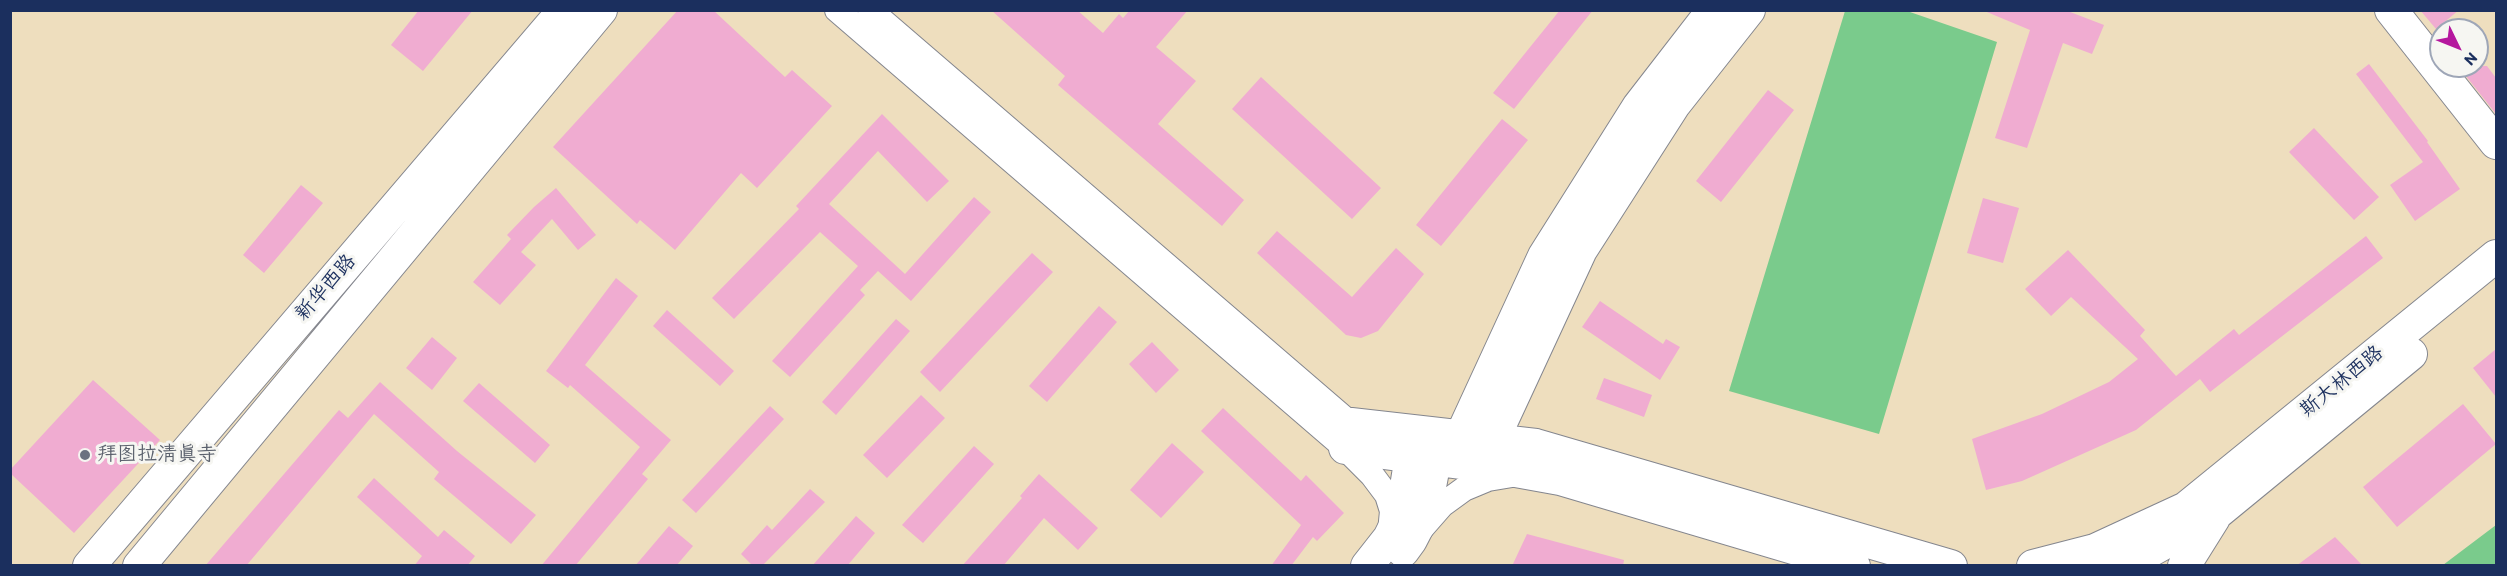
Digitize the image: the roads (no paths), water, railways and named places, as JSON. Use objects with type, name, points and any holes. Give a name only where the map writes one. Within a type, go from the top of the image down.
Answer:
[{"type":"main road","name":"新华西路","points":[[89,566],[564,10]]},
{"type":"main road","name":"新华西路","points":[[139,566],[601,10]]},
{"type":"main road","points":[[1367,566],[1397,548],[1402,512],[1431,443],[1544,256],[1638,107],[1713,10]]},
{"type":"main road","points":[[1493,440],[1581,250],[1674,105],[1749,10]]},
{"type":"main road","points":[[2391,10],[2496,143]]},
{"type":"main road","name":"斯大林西路","points":[[2186,508],[2496,256]]},
{"type":"main road","name":"斯大林西路","points":[[2216,514],[2496,284]]},
{"type":"main road","points":[[1348,436],[1431,443],[1493,440],[1536,445],[1951,566]]},
{"type":"main road","points":[[1431,443],[1854,566]]},
{"type":"main road","points":[[2156,556],[2186,508]]},
{"type":"main road","points":[[2033,566],[2094,550],[2186,508]]},
{"type":"main road","points":[[2115,566],[2156,556],[2216,514]]},
{"type":"main road","points":[[2184,566],[2216,514]]},
{"type":"street","points":[[837,10],[1348,436]]},
{"type":"street","points":[[870,10],[1348,436],[1387,495],[1392,511],[1397,548]]},
{"type":"street","points":[[1397,548],[1442,505],[1464,489],[1488,479],[1529,473]]},
{"type":"place","name":"拜图拉清真寺","points":[[85,455]]}]
